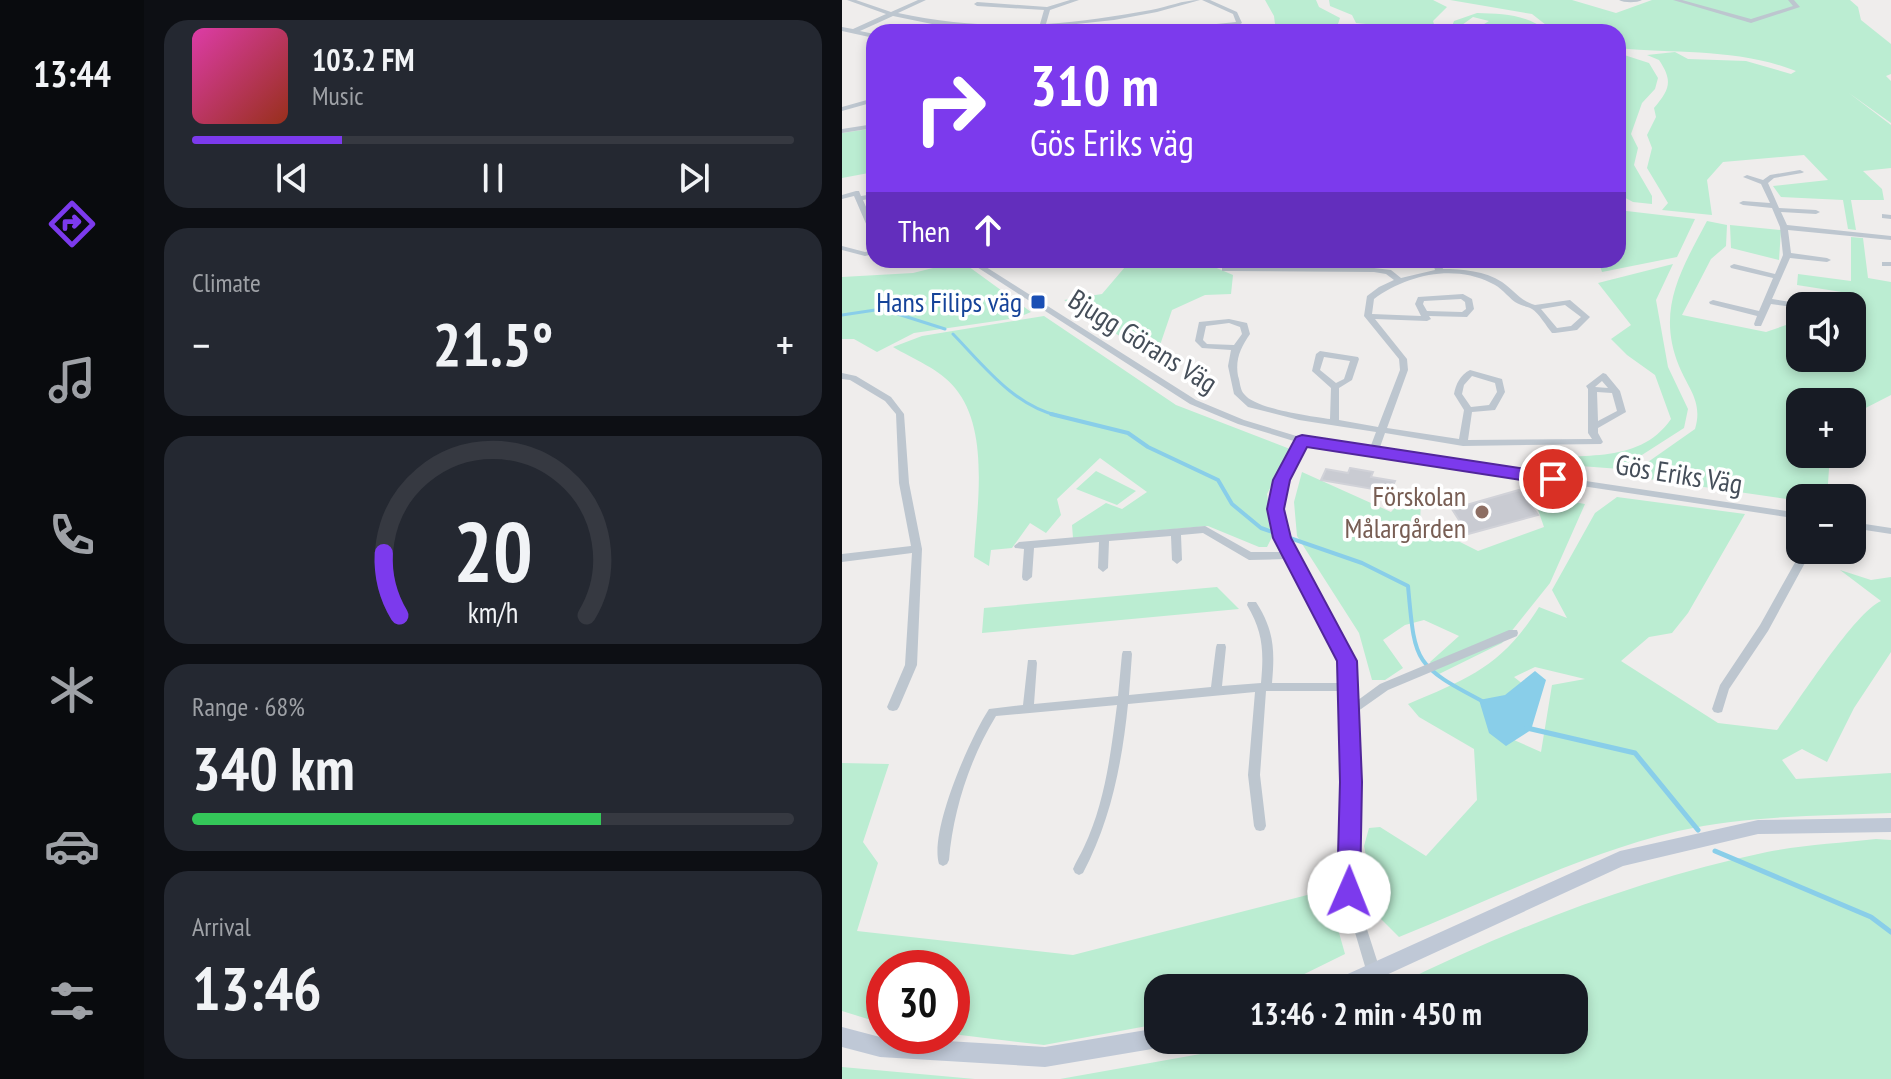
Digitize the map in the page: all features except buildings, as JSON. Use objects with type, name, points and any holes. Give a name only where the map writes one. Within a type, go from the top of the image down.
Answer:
[{"type":"street","points":[[850,0],[894,14],[956,24],[1043,24],[1156,11],[1197,0]]},
{"type":"street","points":[[870,24],[923,0]]},
{"type":"street","points":[[977,4],[1047,9],[1076,0]]},
{"type":"street","points":[[1205,0],[1235,13],[1239,23],[1229,24]]},
{"type":"street","points":[[1626,1],[1639,0]]},
{"type":"street","points":[[1676,0],[1751,21],[1797,7],[1791,0]]},
{"type":"street","points":[[1156,1],[1156,11]]},
{"type":"street","points":[[1043,24],[1047,9]]},
{"type":"street","points":[[854,31],[866,26]]},
{"type":"street","points":[[842,29],[866,34]]},
{"type":"street","points":[[842,109],[866,102]]},
{"type":"street","points":[[842,131],[866,128]]},
{"type":"street","points":[[1764,183],[1772,176],[1800,172]]},
{"type":"street","points":[[1713,302],[1760,319],[1787,255],[1784,227],[1764,183],[1747,177]]},
{"type":"street","points":[[842,197],[856,193],[866,215]]},
{"type":"street","points":[[859,199],[866,198]]},
{"type":"street","points":[[1743,203],[1816,212]]},
{"type":"street","points":[[1784,227],[1891,238]]},
{"type":"street","points":[[842,248],[866,254]]},
{"type":"street","points":[[1787,255],[1827,260]]},
{"type":"street","points":[[1734,266],[1777,277]]},
{"type":"street","name":"Bjugg Görans Väg","points":[[983,268],[1193,402],[1241,422],[1302,441]]},
{"type":"street","points":[[1439,268],[1440,272]]},
{"type":"street","points":[[1225,269],[1374,270],[1388,272],[1398,279]]},
{"type":"street","points":[[1535,307],[1555,331],[1574,328],[1586,317],[1567,302],[1522,306],[1496,281],[1440,272],[1398,279],[1370,298],[1368,316],[1403,359],[1404,370],[1374,450],[1302,441],[1281,480],[1275,509],[1289,555],[1347,661],[1351,782],[1349,892],[1374,973],[1620,859],[1758,827],[1891,825]]},
{"type":"street","points":[[1368,316],[1427,319],[1424,313],[1421,299],[1463,296],[1469,301],[1470,309],[1464,315],[1424,313]]},
{"type":"street","points":[[1768,301],[1786,304]]},
{"type":"street","name":"Gös Eriks Väg","points":[[1236,348],[1205,346],[1199,341],[1202,324],[1229,321],[1244,325],[1246,334],[1236,348],[1232,366],[1238,394],[1251,405],[1463,443],[1598,442],[1593,433],[1592,389],[1616,391],[1622,412],[1594,427]]},
{"type":"street","points":[[1320,354],[1355,359],[1348,380],[1335,387],[1316,371],[1320,354]]},
{"type":"street","points":[[1463,443],[1468,410],[1458,394],[1461,383],[1470,373],[1499,381],[1501,392],[1492,408],[1468,410]]},
{"type":"street","points":[[842,376],[873,388],[888,399],[900,414],[904,483],[917,549],[911,665],[893,707]]},
{"type":"street","points":[[1334,421],[1335,387]]},
{"type":"street","name":"Gös Eriks Väg","points":[[1374,450],[1786,514]]},
{"type":"street","points":[[1866,527],[1891,531]]},
{"type":"street","points":[[1027,577],[1024,546],[1176,531],[1205,529],[1249,556],[1289,555]]},
{"type":"street","points":[[1176,531],[1177,560]]},
{"type":"street","points":[[1103,568],[1104,539]]},
{"type":"street","points":[[842,558],[917,549]]},
{"type":"street","points":[[1718,709],[1724,688],[1764,628],[1799,564]]},
{"type":"street","points":[[1252,605],[1262,619],[1270,642],[1254,775],[1260,826]]},
{"type":"street","points":[[1348,713],[1384,687],[1513,633]]},
{"type":"street","points":[[1216,691],[1221,647]]},
{"type":"street","points":[[1079,869],[1093,847],[1124,698],[1127,654]]},
{"type":"street","points":[[1028,707],[1032,663]]},
{"type":"street","points":[[943,860],[943,841],[983,726],[993,712],[1264,687],[1347,687]]},
{"type":"street","points":[[842,1037],[880,1047],[1032,1057],[1144,1040]]},
{"type":"green space","points":[[1265,0],[1316,0],[1319,7],[1340,18],[1338,24],[1275,24]]},
{"type":"green space","points":[[1329,0],[1433,0],[1447,7],[1433,21],[1434,24],[1366,24],[1356,23],[1352,15],[1330,6]]},
{"type":"green space","points":[[1450,0],[1572,0],[1616,13],[1652,0],[1850,0],[1858,7],[1861,20],[1891,44],[1891,74],[1886,76],[1891,81],[1891,123],[1849,93],[1891,125],[1891,168],[1863,171],[1882,189],[1884,200],[1851,200],[1856,230],[1848,229],[1843,200],[1781,197],[1773,186],[1828,180],[1804,155],[1723,162],[1707,180],[1712,215],[1662,210],[1668,203],[1647,168],[1652,148],[1647,135],[1656,117],[1654,108],[1664,95],[1668,79],[1659,60],[1647,55],[1675,52],[1688,59],[1746,61],[1791,74],[1796,71],[1730,55],[1626,48],[1626,24],[1545,24],[1532,14]]},
{"type":"green space","points":[[1477,13],[1523,18],[1536,24],[1484,24],[1489,21],[1473,17],[1463,24],[1453,24]]},
{"type":"green space","points":[[1626,56],[1649,63],[1658,78],[1655,89],[1642,103],[1631,134],[1638,148],[1634,165],[1652,196],[1652,204],[1626,198]]},
{"type":"green space","points":[[866,129],[866,174],[842,178],[842,133]]},
{"type":"green space","points":[[1626,211],[1695,219],[1677,257],[1626,267]]},
{"type":"green space","points":[[1707,221],[1727,225],[1726,246],[1711,259],[1682,315],[1766,332],[1786,325],[1786,372],[1866,372],[1866,292],[1842,292],[1797,285],[1798,274],[1851,281],[1851,237],[1863,238],[1868,278],[1891,282],[1891,395],[1866,408],[1866,388],[1786,388],[1786,468],[1829,468],[1828,484],[1786,484],[1786,499],[1628,476],[1695,429],[1696,404],[1679,366],[1670,327],[1675,291],[1688,256]]},
{"type":"green space","points":[[1730,225],[1781,230],[1779,260],[1731,248]]},
{"type":"green space","points":[[1673,264],[1656,300],[1668,367],[1688,409],[1684,428],[1620,469],[1527,462],[1623,451],[1641,445],[1671,419],[1655,375],[1611,339],[1631,325],[1598,283]]},
{"type":"green space","points":[[933,268],[971,268],[1031,312],[1017,318],[914,333],[877,352],[854,339],[842,339],[842,277],[913,273]]},
{"type":"green space","points":[[1124,268],[1217,268],[1233,275],[1231,294],[1205,295],[1172,310],[1159,348],[1149,355],[1064,300],[1102,294]]},
{"type":"green space","points":[[1601,268],[1622,268],[1602,272]]},
{"type":"green space","points":[[1044,316],[1176,405],[1290,449],[1267,494],[1273,535],[1267,547],[1259,547],[1208,526],[1073,538],[1072,525],[1106,503],[1122,509],[1147,492],[1100,458],[1057,499],[1061,515],[1046,533],[1030,523],[1012,548],[991,550],[989,566],[974,557],[979,469],[973,425],[966,405],[942,375],[893,347],[922,336]]},
{"type":"green space","points":[[1096,471],[1136,491],[1117,505],[1076,489]]},
{"type":"green space","points":[[1302,472],[1391,512],[1404,498],[1421,502],[1420,522],[1478,551],[1544,527],[1536,504],[1540,496],[1585,504],[1550,583],[1502,643],[1437,675],[1430,662],[1459,636],[1424,620],[1405,625],[1383,640],[1403,668],[1385,680],[1372,680],[1359,633],[1297,536],[1294,502]]},
{"type":"green space","points":[[1617,497],[1745,514],[1688,613],[1672,633],[1649,637],[1621,661],[1718,723],[1777,730],[1842,639],[1881,601],[1840,570],[1871,580],[1891,577],[1891,652],[1854,708],[1827,762],[1802,749],[1782,760],[1796,779],[1891,773],[1891,813],[1757,819],[1678,831],[1572,865],[1399,937],[1378,916],[1364,846],[1369,828],[1380,827],[1426,856],[1477,800],[1474,749],[1419,717],[1408,704],[1467,677],[1498,657],[1539,607],[1567,618],[1552,590],[1595,513]],"holes":[[[1535,667],[1585,679],[1552,685],[1541,752],[1498,733],[1524,685],[1514,677]]]},
{"type":"green space","points":[[1217,587],[1239,609],[982,633],[984,608]]},
{"type":"green space","points":[[842,763],[889,764],[863,842],[878,863],[857,931],[1073,955],[1327,890],[1345,954],[1304,974],[1144,974],[1144,1027],[1044,1045],[970,1036],[970,950],[866,950],[866,1018],[842,1011]]},
{"type":"green space","points":[[1891,840],[1891,1079],[1060,1079],[1200,1054],[1588,1054],[1588,974],[1420,974],[1528,926],[1622,892],[1718,863],[1808,846]]},
{"type":"green space","points":[[842,1067],[975,1079],[842,1079]]},
{"type":"water","points":[[1535,671],[1546,680],[1531,730],[1506,746],[1489,733],[1479,700],[1505,695]]},
{"type":"waterway","points":[[842,315],[882,309],[945,329]]},
{"type":"waterway","points":[[953,334],[1014,394],[1043,411],[1059,416]]},
{"type":"waterway","points":[[1051,414],[1059,416]]},
{"type":"waterway","points":[[1059,416],[1128,433],[1148,447],[1218,480],[1232,504],[1261,528],[1362,563],[1408,586],[1413,631],[1422,658],[1442,679],[1482,701]]},
{"type":"waterway","points":[[1527,728],[1635,753],[1698,830]]},
{"type":"waterway","points":[[1715,851],[1871,917],[1891,932]]},
{"type":"place","name":"Hans Filips väg","points":[[1038,302]]},
{"type":"place","name":"Förskolan Målargården","points":[[1482,512]]},
{"type":"route","points":[[1349,892],[1351,782],[1347,661],[1335,633],[1282,538],[1275,509],[1281,480],[1302,441],[1553,479]]}]
